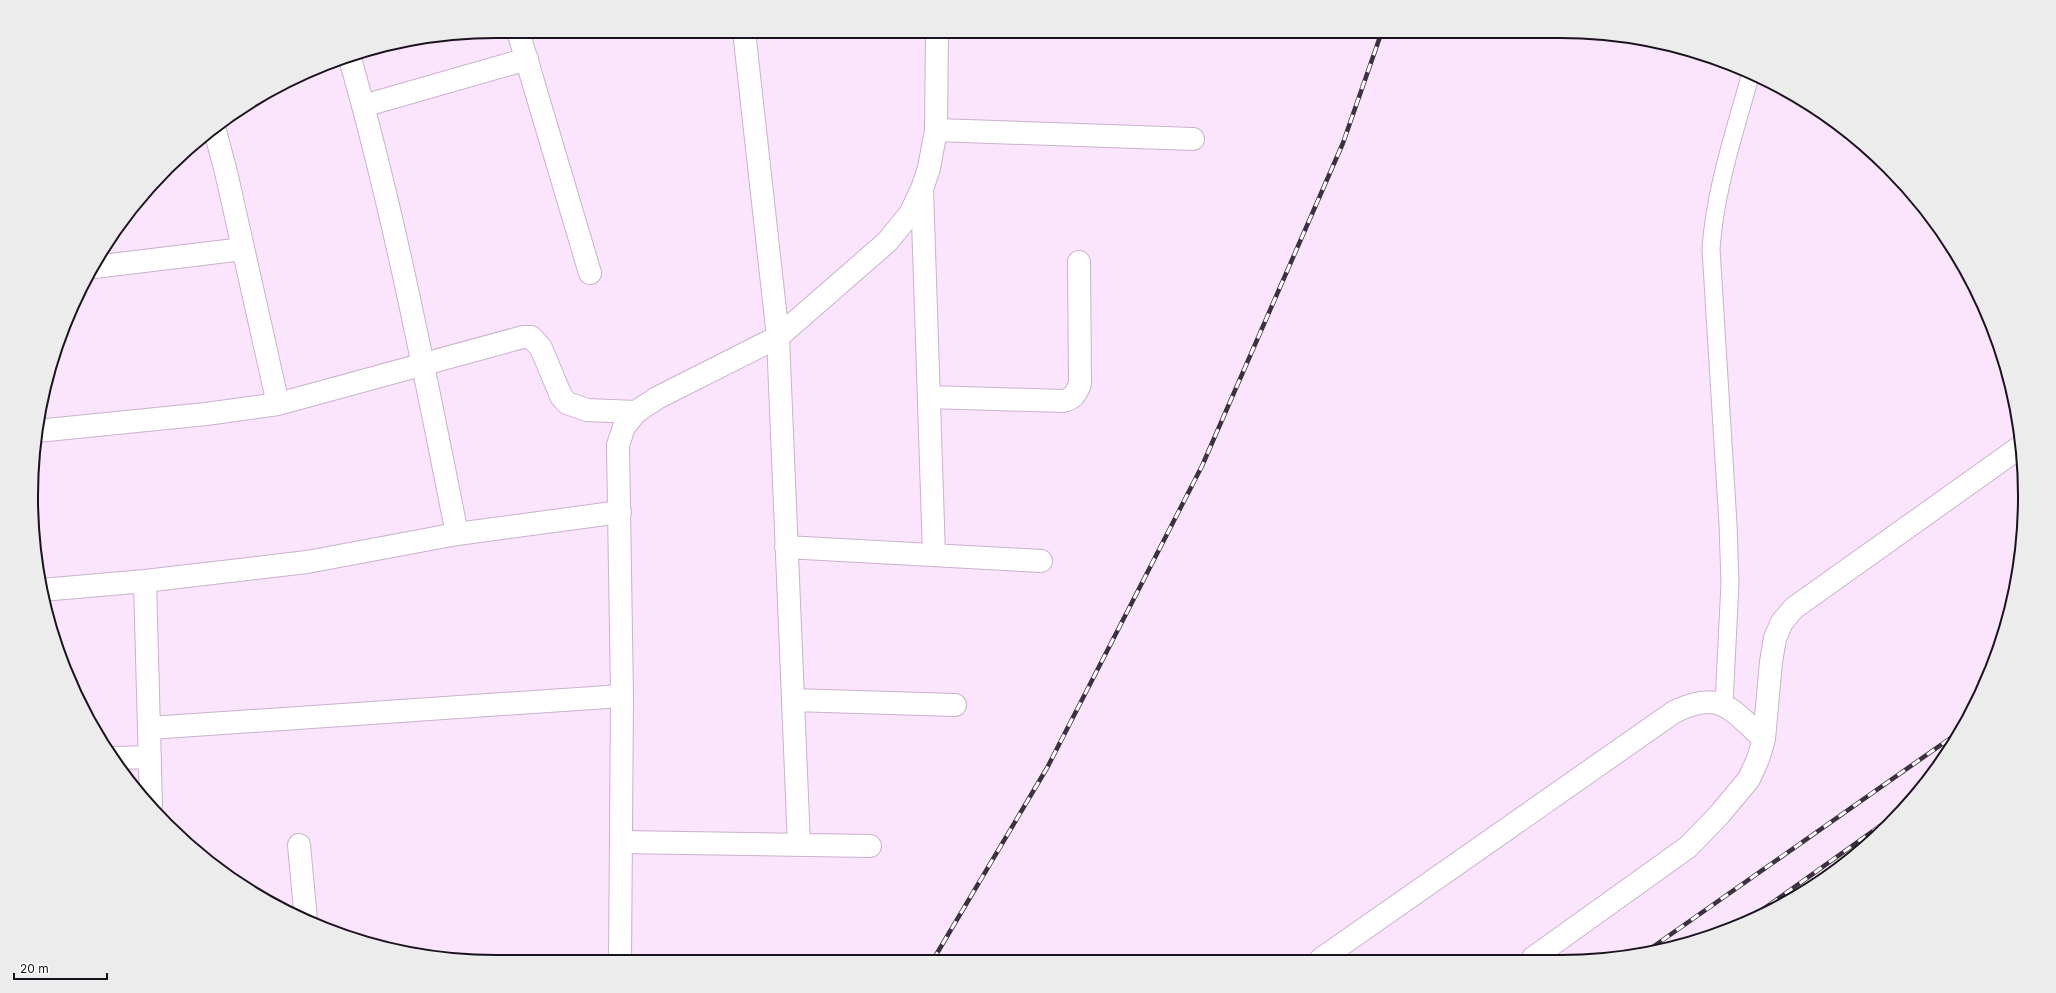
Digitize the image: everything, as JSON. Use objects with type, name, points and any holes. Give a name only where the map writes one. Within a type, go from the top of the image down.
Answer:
[{"type":"street","points":[[520,38],[590,273]]},
{"type":"street","points":[[745,38],[778,337],[799,845]]},
{"type":"street","points":[[620,955],[622,696],[618,445],[624,427],[636,412],[657,398],[778,337],[887,242],[910,214],[922,189],[929,168],[936,130],[937,38]]},
{"type":"street","points":[[363,106],[527,59]]},
{"type":"street","points":[[351,62],[363,106],[423,364],[457,534]]},
{"type":"street","points":[[936,130],[1193,139]]},
{"type":"street","points":[[216,134],[278,404]]},
{"type":"street","points":[[922,189],[934,555]]},
{"type":"street","points":[[99,266],[243,249]]},
{"type":"street","points":[[929,397],[1070,400],[1076,394],[1080,384],[1079,262]]},
{"type":"street","points":[[43,430],[206,414],[278,404],[523,337],[531,337],[542,348],[561,396],[567,403],[587,410],[636,412]]},
{"type":"street","points":[[1537,955],[1688,847],[1719,815],[1749,779],[1758,759],[1764,739],[1770,662],[1775,638],[1782,622],[1794,608],[2015,450]]},
{"type":"street","points":[[48,589],[146,581],[307,562],[457,534],[620,512]]},
{"type":"street","points":[[786,547],[1041,561]]},
{"type":"street","points":[[146,581],[151,798]]},
{"type":"street","points":[[150,728],[622,696]]},
{"type":"street","points":[[793,700],[955,705]]},
{"type":"street","points":[[1327,955],[1674,712],[1690,704],[1709,701],[1724,704],[1764,739]]},
{"type":"street","points":[[120,758],[150,757]]},
{"type":"street","points":[[621,842],[870,846]]},
{"type":"street","points":[[299,845],[305,913]]},
{"type":"lane","points":[[1724,704],[1730,568],[1711,249],[1713,226],[1721,188],[1749,79]]},
{"type":"railway","points":[[936,955],[1047,768],[1202,466],[1343,143],[1380,38]]},
{"type":"railway","points":[[1657,944],[1948,740]]},
{"type":"railway","points":[[1773,903],[1873,831]]}]
